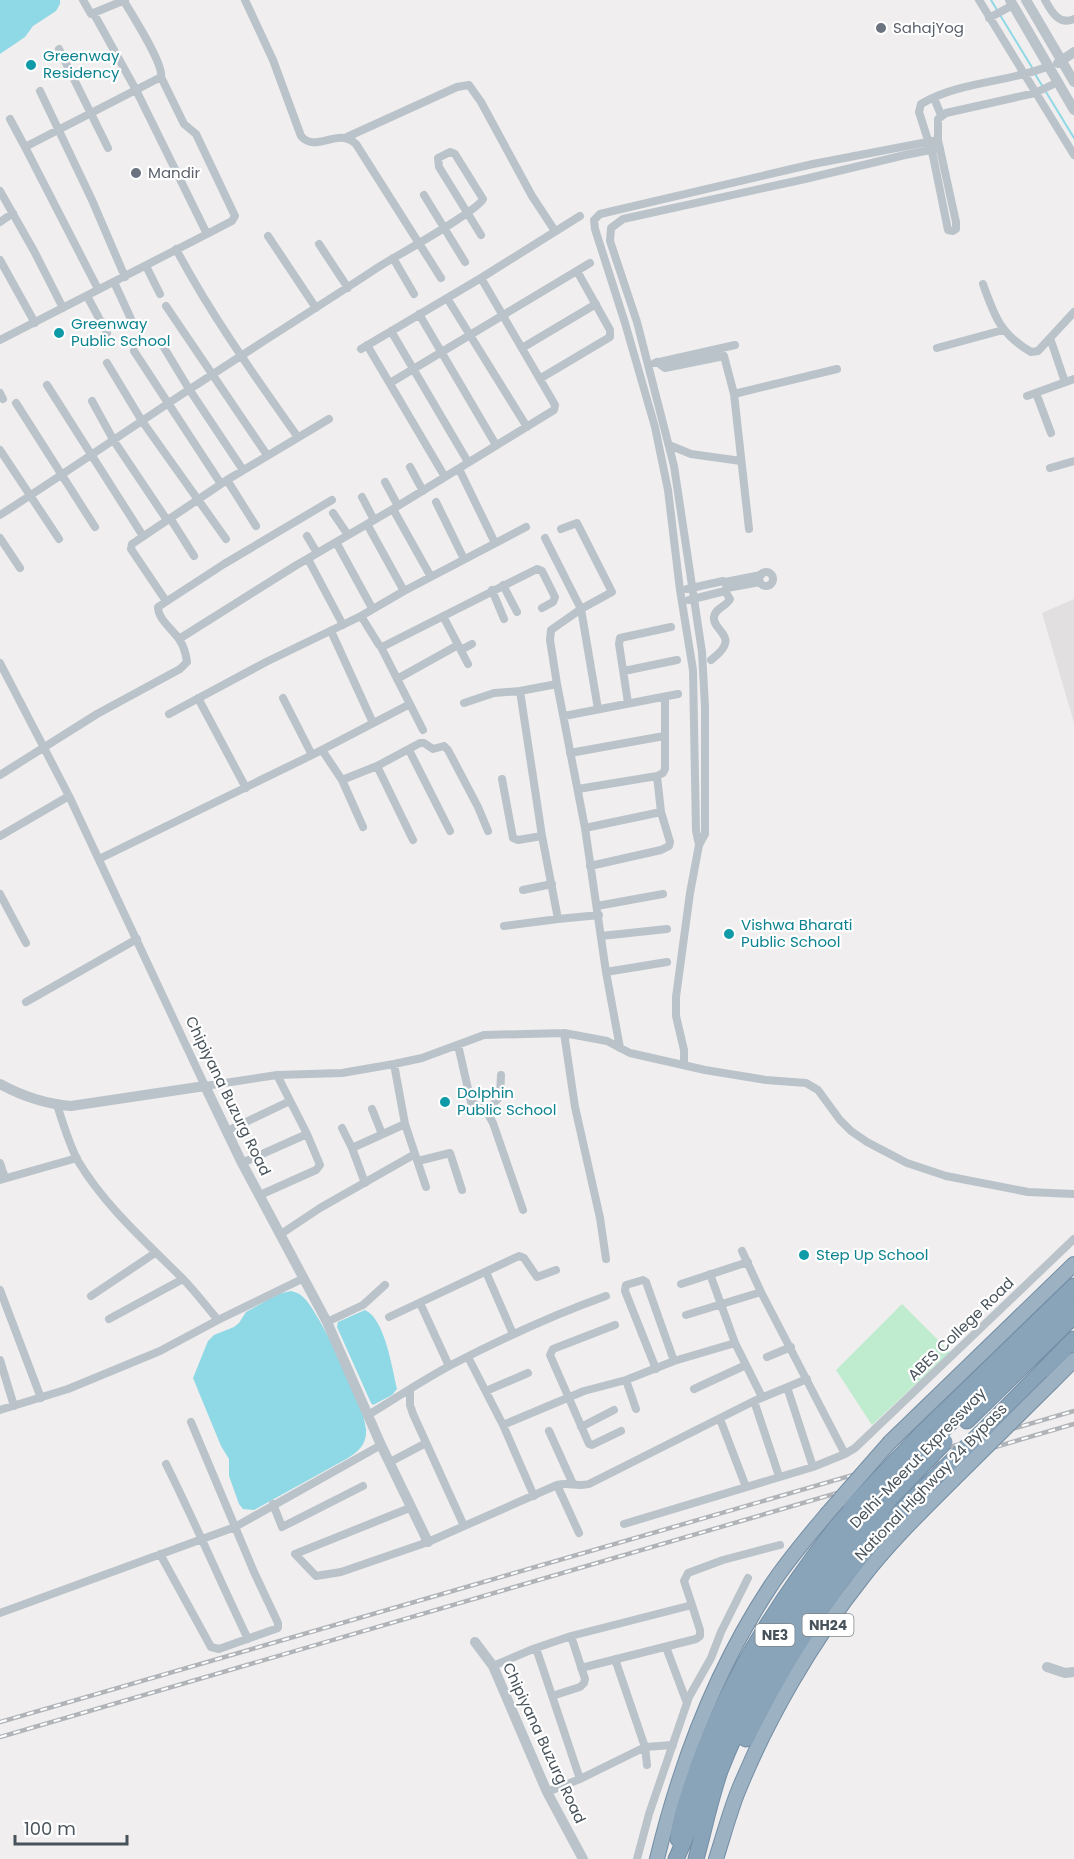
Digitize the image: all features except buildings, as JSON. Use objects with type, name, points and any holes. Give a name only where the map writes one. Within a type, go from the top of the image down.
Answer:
[{"type":"highway","points":[[696,1859],[704,1829],[698,1797],[702,1719],[731,1655],[769,1588],[826,1515],[890,1442],[1074,1264]]},
{"type":"highway","points":[[698,1797],[725,1700],[749,1653],[809,1561],[851,1508],[934,1437],[1074,1286]]},
{"type":"highway","name":"Delhi-Meerut Expressway","points":[[676,1859],[688,1835],[698,1797],[720,1771],[753,1699],[783,1647],[884,1497],[934,1437],[1074,1300]]},
{"type":"highway","name":"Delhi-Meerut Expressway","points":[[934,1437],[1074,1316]]},
{"type":"highway","points":[[657,1859],[764,1702],[838,1582],[870,1544],[927,1485],[1074,1339]]},
{"type":"highway","name":"National Highway 24 Bypass","points":[[716,1859],[737,1794],[788,1692],[807,1658],[848,1597],[900,1534],[1074,1360]]},
{"type":"street","points":[[83,0],[89,13],[94,14],[136,90],[207,234]]},
{"type":"street","points":[[0,340],[232,221],[235,216],[196,134],[183,124],[161,77],[162,72],[156,57],[125,0],[94,14]]},
{"type":"street","points":[[245,0],[273,60],[301,136],[308,142],[347,138],[457,87],[469,85],[555,231]]},
{"type":"street","points":[[979,0],[993,15],[1074,155]]},
{"type":"street","points":[[941,115],[1038,91],[1073,76],[1026,0]]},
{"type":"street","points":[[1045,0],[1056,16],[1067,22],[1074,19]]},
{"type":"street","points":[[993,15],[1009,4],[1054,84],[1074,110]]},
{"type":"street","points":[[59,49],[108,148]]},
{"type":"street","points":[[934,98],[941,115],[937,123],[934,145],[947,227],[948,230],[953,231],[957,226],[955,214],[934,145],[919,108],[924,102],[934,98],[991,80],[1029,74],[1062,61],[1074,52]]},
{"type":"street","points":[[26,147],[89,112],[161,77]]},
{"type":"street","points":[[40,91],[88,190],[125,276]]},
{"type":"street","points":[[10,119],[98,289]]},
{"type":"street","points":[[347,138],[356,144],[441,278]]},
{"type":"street","points":[[699,845],[696,831],[693,670],[664,468],[638,369],[594,220],[600,214],[766,176],[934,145]]},
{"type":"street","points":[[684,1064],[684,1050],[676,1016],[676,1003],[690,893],[699,845],[705,834],[705,707],[702,652],[674,466],[653,364],[609,233],[611,228],[623,219],[768,187],[934,145]]},
{"type":"street","points":[[0,515],[189,389],[418,242],[468,213],[482,203],[483,199],[454,154],[447,152],[438,158],[438,164],[468,213],[481,235]]},
{"type":"street","points":[[766,176],[768,187]]},
{"type":"street","points":[[0,191],[63,308]]},
{"type":"street","points":[[424,195],[465,262]]},
{"type":"street","points":[[0,222],[13,213]]},
{"type":"street","points":[[446,477],[390,383],[364,347],[481,278],[579,216]]},
{"type":"street","points":[[268,236],[315,308]]},
{"type":"street","points":[[319,244],[348,288]]},
{"type":"street","points":[[176,249],[192,280],[241,356],[297,436]]},
{"type":"street","points":[[603,255],[613,249]]},
{"type":"street","points":[[393,258],[414,294]]},
{"type":"street","points":[[390,383],[590,263]]},
{"type":"street","points":[[1,264],[35,322]]},
{"type":"street","points":[[146,266],[160,294]]},
{"type":"street","points":[[541,378],[610,338],[610,330],[577,271]]},
{"type":"street","points":[[179,639],[555,408],[541,378],[481,278]]},
{"type":"street","points":[[114,282],[131,319]]},
{"type":"street","points":[[983,284],[993,312],[1003,330],[1013,340],[1034,353],[1074,312]]},
{"type":"street","points":[[87,296],[107,333]]},
{"type":"street","points":[[447,298],[527,427]]},
{"type":"street","points":[[522,348],[596,304]]},
{"type":"street","points":[[166,306],[267,455]]},
{"type":"street","points":[[419,314],[496,445]]},
{"type":"street","points":[[937,348],[1003,330]]},
{"type":"street","points":[[391,331],[468,462]]},
{"type":"street","points":[[1050,338],[1065,382]]},
{"type":"street","points":[[160,341],[243,471]]},
{"type":"street","points":[[638,369],[735,345]]},
{"type":"street","points":[[134,351],[168,404],[256,526]]},
{"type":"street","points":[[653,364],[664,368],[724,356],[734,394],[749,528]]},
{"type":"street","points":[[107,363],[142,421],[226,539]]},
{"type":"street","points":[[734,394],[837,369]]},
{"type":"street","points":[[1051,433],[1032,394],[1074,379]]},
{"type":"street","points":[[47,385],[143,536]]},
{"type":"street","points":[[92,401],[114,441],[194,556]]},
{"type":"street","points":[[16,403],[95,527]]},
{"type":"street","points":[[166,601],[131,547],[143,536],[224,482],[297,436],[329,419]]},
{"type":"street","points":[[669,445],[691,453],[741,460]]},
{"type":"street","points":[[0,450],[59,539]]},
{"type":"street","points":[[1050,468],[1074,461]]},
{"type":"street","points":[[664,468],[674,466]]},
{"type":"street","points":[[410,467],[423,491]]},
{"type":"street","points":[[459,469],[495,543]]},
{"type":"street","points":[[385,482],[395,508],[431,577]]},
{"type":"street","points":[[362,497],[370,522],[404,591]]},
{"type":"street","points":[[0,776],[44,746],[180,669],[187,662],[179,639],[157,610],[166,601],[332,500]]},
{"type":"street","points":[[436,502],[464,559]]},
{"type":"street","points":[[333,513],[348,535]]},
{"type":"street","points":[[561,529],[577,523],[612,592],[581,609],[551,630],[549,634],[585,828],[606,972],[620,1048]]},
{"type":"street","points":[[169,714],[361,616],[372,608],[526,527]]},
{"type":"street","points":[[307,536],[317,553]]},
{"type":"street","points":[[0,538],[20,568]]},
{"type":"street","points":[[544,538],[581,609],[598,709]]},
{"type":"street","points":[[336,542],[372,608]]},
{"type":"street","points":[[308,559],[343,625]]},
{"type":"street","points":[[381,647],[535,569],[539,569],[555,597],[553,602],[542,608]]},
{"type":"street","points":[[682,601],[760,579]]},
{"type":"street","points":[[503,585],[517,612]]},
{"type":"street","points":[[680,590],[726,587]]},
{"type":"street","points":[[711,660],[721,650],[726,639],[714,619],[718,610],[730,599],[726,587]]},
{"type":"street","points":[[492,590],[504,619]]},
{"type":"street","points":[[361,616],[381,647],[423,730]]},
{"type":"street","points":[[443,616],[468,664]]},
{"type":"street","points":[[628,703],[620,638],[671,627]]},
{"type":"street","points":[[331,631],[374,723]]},
{"type":"street","points":[[397,679],[459,647],[472,644]]},
{"type":"street","points":[[624,671],[677,660]]},
{"type":"street","name":"Chipiyana Buzurg Road","points":[[0,663],[69,796],[227,1131],[327,1322],[381,1445],[428,1542]]},
{"type":"street","points":[[464,703],[494,693],[557,684]]},
{"type":"street","points":[[520,691],[542,836],[558,919]]},
{"type":"street","points":[[564,716],[678,694]]},
{"type":"street","points":[[578,789],[657,776],[663,773],[665,697]]},
{"type":"street","points":[[198,698],[246,788]]},
{"type":"street","points":[[283,698],[312,755]]},
{"type":"street","points":[[99,859],[246,788],[410,704]]},
{"type":"street","points":[[570,753],[664,736]]},
{"type":"street","points":[[342,780],[377,766],[422,743],[432,749],[444,746],[478,807],[488,831]]},
{"type":"street","points":[[322,750],[342,780],[363,827]]},
{"type":"street","points":[[409,750],[450,831]]},
{"type":"street","points":[[377,766],[413,840]]},
{"type":"street","points":[[590,866],[666,849],[670,842],[661,812],[657,776]]},
{"type":"street","points":[[502,779],[513,838],[518,840],[542,836]]},
{"type":"street","points":[[0,836],[69,796]]},
{"type":"street","points":[[585,828],[661,812]]},
{"type":"street","points":[[523,890],[552,884]]},
{"type":"street","points":[[0,894],[27,943]]},
{"type":"street","points":[[504,926],[598,911],[663,894]]},
{"type":"street","points":[[601,936],[667,928]]},
{"type":"street","points":[[26,1002],[137,939]]},
{"type":"street","points":[[606,972],[667,962]]},
{"type":"street","points":[[0,1084],[27,1097],[57,1105],[84,1105],[277,1075],[342,1072],[394,1064],[422,1058],[484,1035],[564,1033],[607,1041],[630,1053],[723,1073],[806,1083],[818,1090],[851,1131],[907,1163],[946,1176],[1028,1192],[1074,1194]]},
{"type":"street","points":[[564,1033],[575,1107],[600,1218],[606,1259]]},
{"type":"street","points":[[458,1045],[469,1097],[475,1105],[487,1112],[493,1123],[523,1210]]},
{"type":"street","points":[[394,1064],[405,1124],[426,1187]]},
{"type":"street","points":[[260,1195],[319,1168],[320,1162],[277,1075]]},
{"type":"street","points":[[487,1112],[500,1096],[501,1075]]},
{"type":"street","points":[[227,1131],[290,1101]]},
{"type":"street","points":[[57,1105],[77,1158],[109,1202],[155,1253],[183,1279],[218,1320]]},
{"type":"street","points":[[372,1109],[382,1134]]},
{"type":"street","points":[[352,1148],[405,1124]]},
{"type":"street","points":[[342,1128],[365,1183]]},
{"type":"street","points":[[243,1163],[307,1134]]},
{"type":"street","points":[[281,1234],[320,1208],[417,1157],[450,1153],[462,1191]]},
{"type":"street","points":[[0,1163],[3,1179],[77,1158]]},
{"type":"street","name":"ABES College Road","points":[[624,1524],[813,1467],[845,1454],[865,1438],[1074,1239]]},
{"type":"street","points":[[742,1251],[761,1293],[845,1454]]},
{"type":"street","points":[[91,1296],[155,1253]]},
{"type":"street","points":[[389,1317],[521,1256],[536,1276],[540,1277],[556,1270]]},
{"type":"street","points":[[681,1284],[748,1262]]},
{"type":"street","points":[[486,1272],[513,1334]]},
{"type":"street","points":[[710,1274],[758,1399],[779,1476]]},
{"type":"street","points":[[0,1410],[41,1398],[160,1351],[304,1278]]},
{"type":"street","points":[[109,1319],[183,1279]]},
{"type":"street","points":[[656,1369],[625,1290],[627,1285],[643,1280],[646,1282],[674,1361]]},
{"type":"street","points":[[327,1322],[363,1305],[385,1286]]},
{"type":"street","points":[[0,1290],[41,1398]]},
{"type":"street","points":[[686,1315],[761,1293]]},
{"type":"street","points":[[368,1415],[449,1366],[513,1334],[606,1296]]},
{"type":"street","points":[[420,1303],[449,1366]]},
{"type":"street","points":[[615,1325],[551,1351],[550,1357],[588,1443],[591,1445],[621,1431]]},
{"type":"street","points":[[503,1425],[569,1397],[735,1343]]},
{"type":"street","points":[[767,1357],[791,1347]]},
{"type":"street","points":[[468,1357],[503,1425],[534,1496]]},
{"type":"street","points":[[0,1360],[14,1406]]},
{"type":"street","points":[[694,1389],[746,1365]]},
{"type":"street","points":[[486,1390],[528,1373]]},
{"type":"street","points":[[412,1507],[295,1554],[313,1574],[321,1576],[341,1572],[428,1542],[556,1485],[589,1484],[758,1399],[807,1379]]},
{"type":"street","points":[[626,1380],[636,1409]]},
{"type":"street","points":[[787,1387],[813,1467]]},
{"type":"street","points":[[410,1390],[410,1405],[464,1526]]},
{"type":"street","points":[[581,1427],[614,1410]]},
{"type":"street","points":[[720,1419],[746,1487]]},
{"type":"street","points":[[160,1554],[208,1646],[219,1649],[275,1630],[278,1623],[191,1422]]},
{"type":"street","points":[[549,1431],[573,1484]]},
{"type":"street","points":[[390,1462],[426,1443]]},
{"type":"street","points":[[0,1613],[235,1527],[381,1445]]},
{"type":"street","points":[[166,1464],[203,1538],[217,1574],[248,1639]]},
{"type":"street","points":[[556,1485],[579,1533]]},
{"type":"street","points":[[273,1504],[282,1527],[363,1486]]},
{"type":"street","points":[[581,1668],[696,1639],[700,1636],[700,1630],[684,1581],[688,1573],[723,1560],[780,1545]]},
{"type":"street","points":[[637,1859],[649,1815],[687,1704],[748,1578]]},
{"type":"street","points":[[493,1666],[571,1636],[692,1605]]},
{"type":"street","points":[[552,1696],[584,1683],[571,1636]]},
{"type":"street","name":"Chipiyana Buzurg Road","points":[[475,1642],[493,1666],[547,1792],[583,1859]]},
{"type":"street","points":[[666,1647],[687,1704]]},
{"type":"street","points":[[536,1648],[580,1779]]},
{"type":"street","points":[[615,1659],[645,1747],[647,1765]]},
{"type":"street","points":[[1047,1667],[1060,1672],[1074,1671]]},
{"type":"street","points":[[547,1792],[580,1779],[645,1747],[674,1745]]},
{"type":"shaded area","points":[[1074,599],[1074,723],[1042,613]]},
{"type":"green space","points":[[902,1304],[950,1352],[872,1425],[836,1370]]},
{"type":"water","points":[[0,0],[60,0],[60,4],[56,11],[33,26],[25,37],[0,54]]},
{"type":"water","points":[[291,1291],[306,1300],[332,1343],[364,1418],[365,1439],[359,1450],[348,1458],[254,1510],[243,1509],[229,1476],[229,1459],[221,1446],[193,1378],[208,1341],[214,1335],[234,1327],[246,1312],[278,1294]]},
{"type":"water","points":[[365,1310],[372,1315],[383,1333],[397,1389],[392,1395],[373,1405],[337,1327],[338,1322]]},
{"type":"waterway","points":[[991,0],[997,10]]},
{"type":"waterway","points":[[1000,15],[1033,69]]},
{"type":"waterway","points":[[1035,74],[1043,87]]},
{"type":"waterway","points":[[1046,92],[1074,138]]},
{"type":"railway","points":[[0,1722],[1074,1411]]},
{"type":"railway","points":[[0,1737],[1074,1424]]},
{"type":"place","name":"SahajYog","points":[[881,28]]},
{"type":"place","name":"Greenway Residency","points":[[31,65]]},
{"type":"place","name":"Mandir","points":[[136,173]]},
{"type":"place","name":"Greenway Public School","points":[[59,333]]},
{"type":"place","name":"Vishwa Bharati Public School","points":[[729,934]]},
{"type":"place","name":"Dolphin Public School","points":[[445,1102]]},
{"type":"place","name":"Step Up School","points":[[804,1255]]}]
